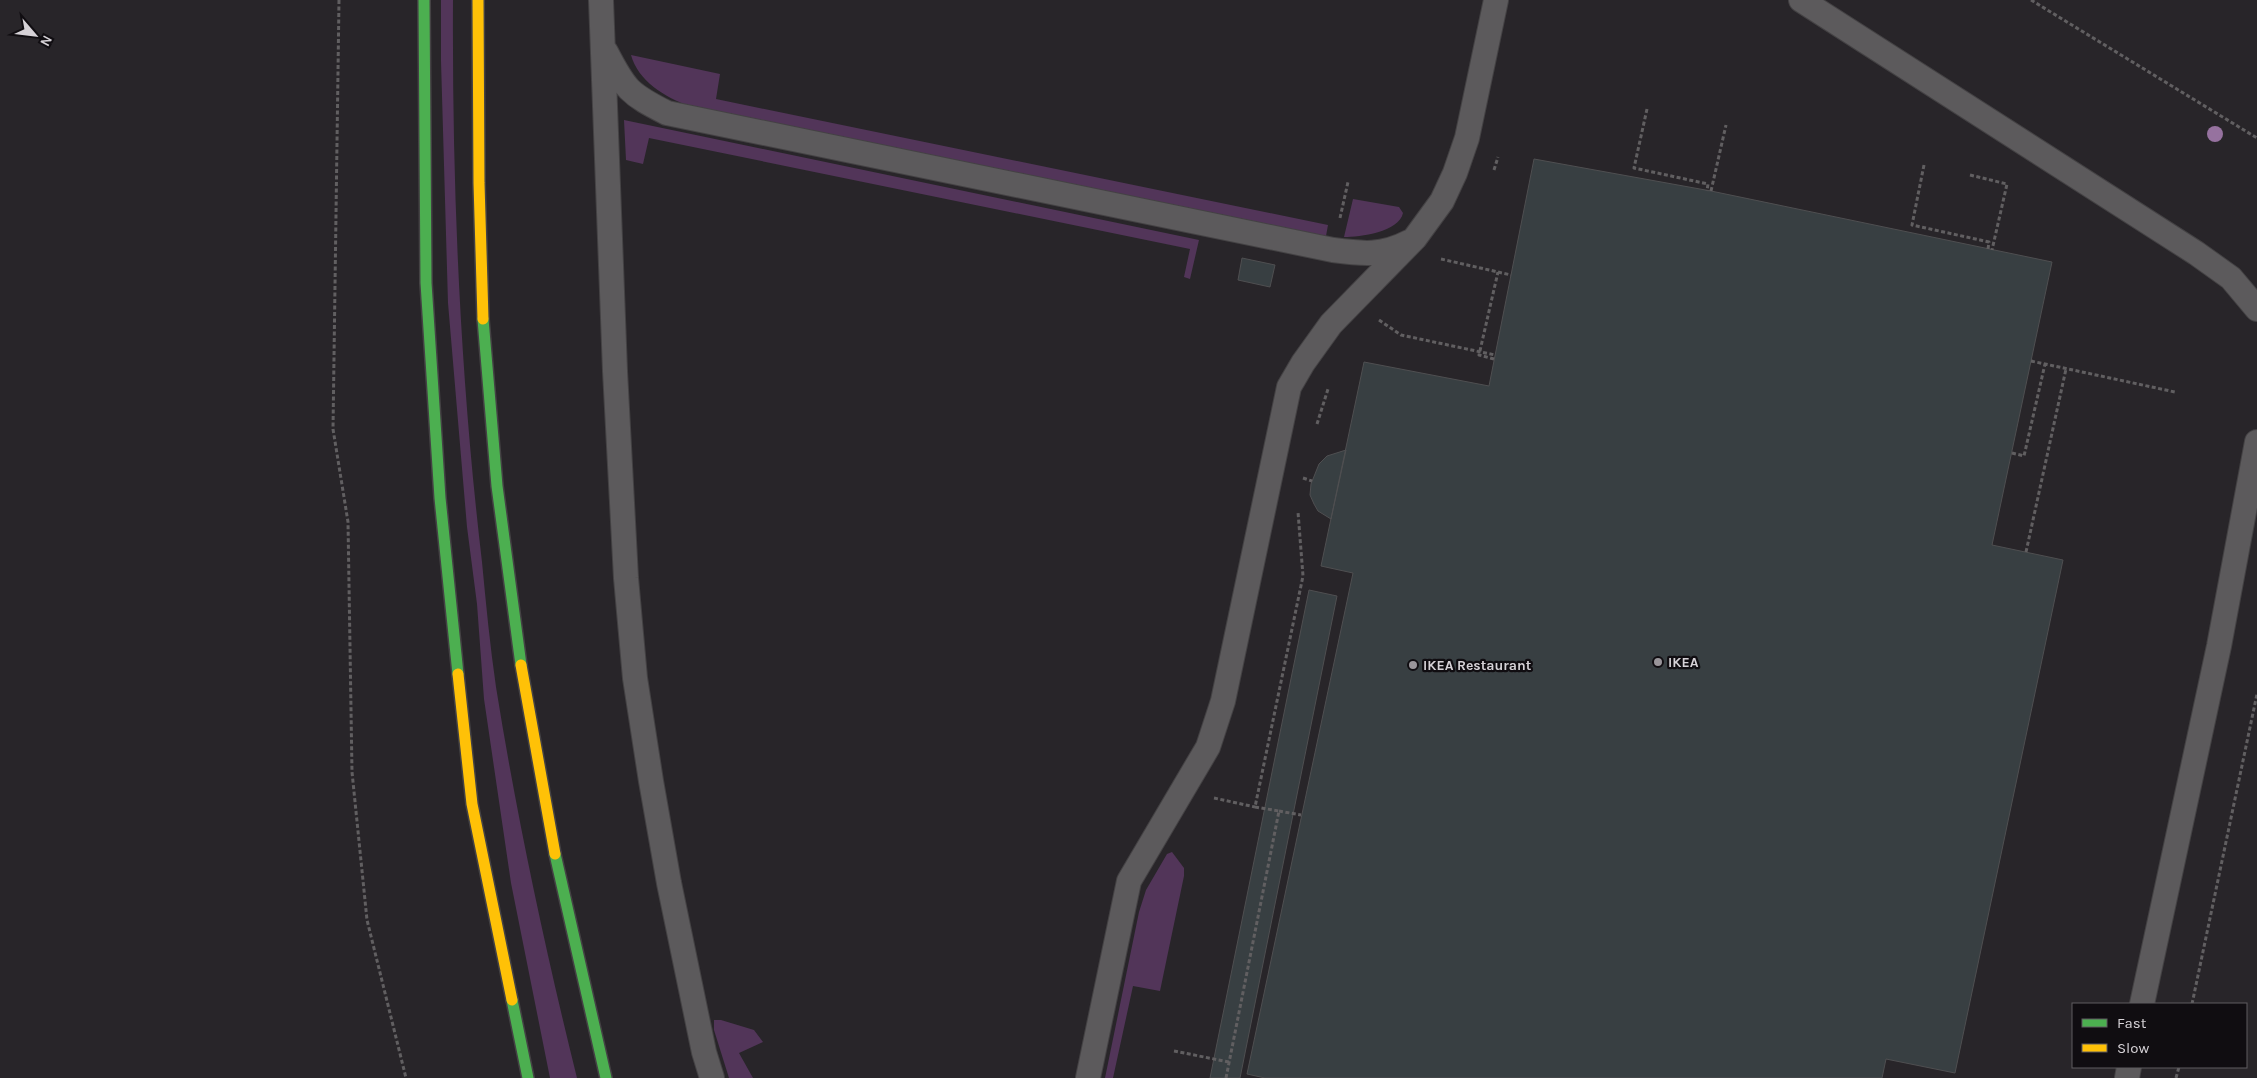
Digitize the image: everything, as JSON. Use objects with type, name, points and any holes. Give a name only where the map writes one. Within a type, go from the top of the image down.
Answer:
[{"type":"main road","points":[[424,0],[426,284],[440,498],[472,804],[528,1078]]},
{"type":"main road","points":[[478,0],[482,274],[497,485],[522,679],[557,870],[606,1078]]},
{"type":"lane","points":[[602,0],[623,528],[635,678],[669,882],[704,1052],[712,1078]]},
{"type":"lane","points":[[1088,1078],[1129,881],[1208,747],[1223,701],[1289,387],[1302,363],[1331,324],[1415,238],[1442,202],[1456,173],[1464,147],[1496,0]]},
{"type":"lane","points":[[1801,0],[2196,253],[2231,278],[2257,309]]},
{"type":"lane","points":[[603,46],[626,88],[642,101],[667,112],[1334,250],[1368,255],[1396,249],[1415,238]]},
{"type":"lane","points":[[2142,1003],[2219,646],[2257,442]]},
{"type":"path","points":[[339,0],[333,430],[348,522],[352,772],[367,920],[406,1078]]},
{"type":"path","points":[[2031,0],[2257,138]]},
{"type":"path","points":[[1647,109],[1634,168],[1708,184],[1709,191],[1726,125]]},
{"type":"path","points":[[1493,172],[1498,154]]},
{"type":"path","points":[[1924,165],[1912,225],[1989,242],[1988,249]]},
{"type":"path","points":[[1970,175],[2007,184],[1992,250]]},
{"type":"path","points":[[1443,250],[1436,258],[1511,275]]},
{"type":"path","points":[[1358,298],[1378,319],[1401,335],[1495,357],[1479,356],[1498,272]]},
{"type":"path","points":[[1378,319],[1384,312]]},
{"type":"path","points":[[2031,361],[2175,392]]},
{"type":"path","points":[[2012,453],[2024,456],[2045,364]]},
{"type":"path","points":[[2026,552],[2066,369]]},
{"type":"path","points":[[1317,426],[1331,380]]},
{"type":"path","points":[[1301,486],[1304,470]]},
{"type":"path","points":[[1303,478],[1312,480]]},
{"type":"path","points":[[1255,807],[1303,576],[1298,502]]},
{"type":"path","points":[[2192,1003],[2257,694]]},
{"type":"path","points":[[1182,792],[1301,816]]},
{"type":"path","points":[[1226,1078],[1278,811]]},
{"type":"path","points":[[1174,1051],[1229,1062]]},
{"type":"shaded area","points":[[441,0],[453,0],[454,141],[463,352],[474,492],[492,656],[522,834],[577,1078],[550,1078],[511,883],[484,699],[477,604],[467,527],[448,303]]},
{"type":"shaded area","points":[[631,55],[720,74],[716,99],[1328,225],[1326,236],[689,106],[662,93],[646,80],[640,73]]},
{"type":"shaded area","points":[[624,120],[1199,240],[1190,279],[1184,277],[1190,249],[649,138],[643,164],[626,160]]},
{"type":"shaded area","points":[[1353,199],[1399,207],[1403,213],[1394,225],[1387,229],[1359,236],[1344,237]]},
{"type":"shaded area","points":[[1172,852],[1184,868],[1184,876],[1160,991],[1133,986],[1113,1078],[1105,1078],[1139,912],[1146,890],[1167,854]]},
{"type":"shaded area","points":[[714,1020],[721,1020],[754,1030],[763,1042],[739,1053],[753,1078],[729,1078],[714,1030]]},
{"type":"building","points":[[1534,159],[1711,191],[2052,262],[1992,545],[2063,560],[1955,1073],[1886,1059],[1882,1078],[1265,1078],[1247,1074],[1353,573],[1321,566],[1364,362],[1489,386]]},
{"type":"building","points":[[1242,258],[1275,265],[1270,287],[1238,280]]},
{"type":"building","points":[[1346,450],[1331,519],[1318,511],[1314,504],[1310,495],[1311,484],[1319,464],[1327,456]]},
{"type":"building","points":[[1309,590],[1337,596],[1240,1078],[1210,1078]]},
{"type":"traffic: fast","points":[[424,0],[426,283],[440,498],[458,674]]},
{"type":"traffic: fast","points":[[483,319],[497,486],[521,665]]},
{"type":"traffic: fast","points":[[555,854],[606,1078]]},
{"type":"traffic: fast","points":[[512,1000],[528,1078]]},
{"type":"traffic: slow","points":[[478,0],[479,183],[483,319]]},
{"type":"traffic: slow","points":[[521,665],[555,854]]},
{"type":"traffic: slow","points":[[458,674],[472,804],[512,1000]]},
{"type":"place","name":"IKEA","points":[[1658,662]]},
{"type":"place","name":"IKEA Restaurant","points":[[1413,665]]}]
